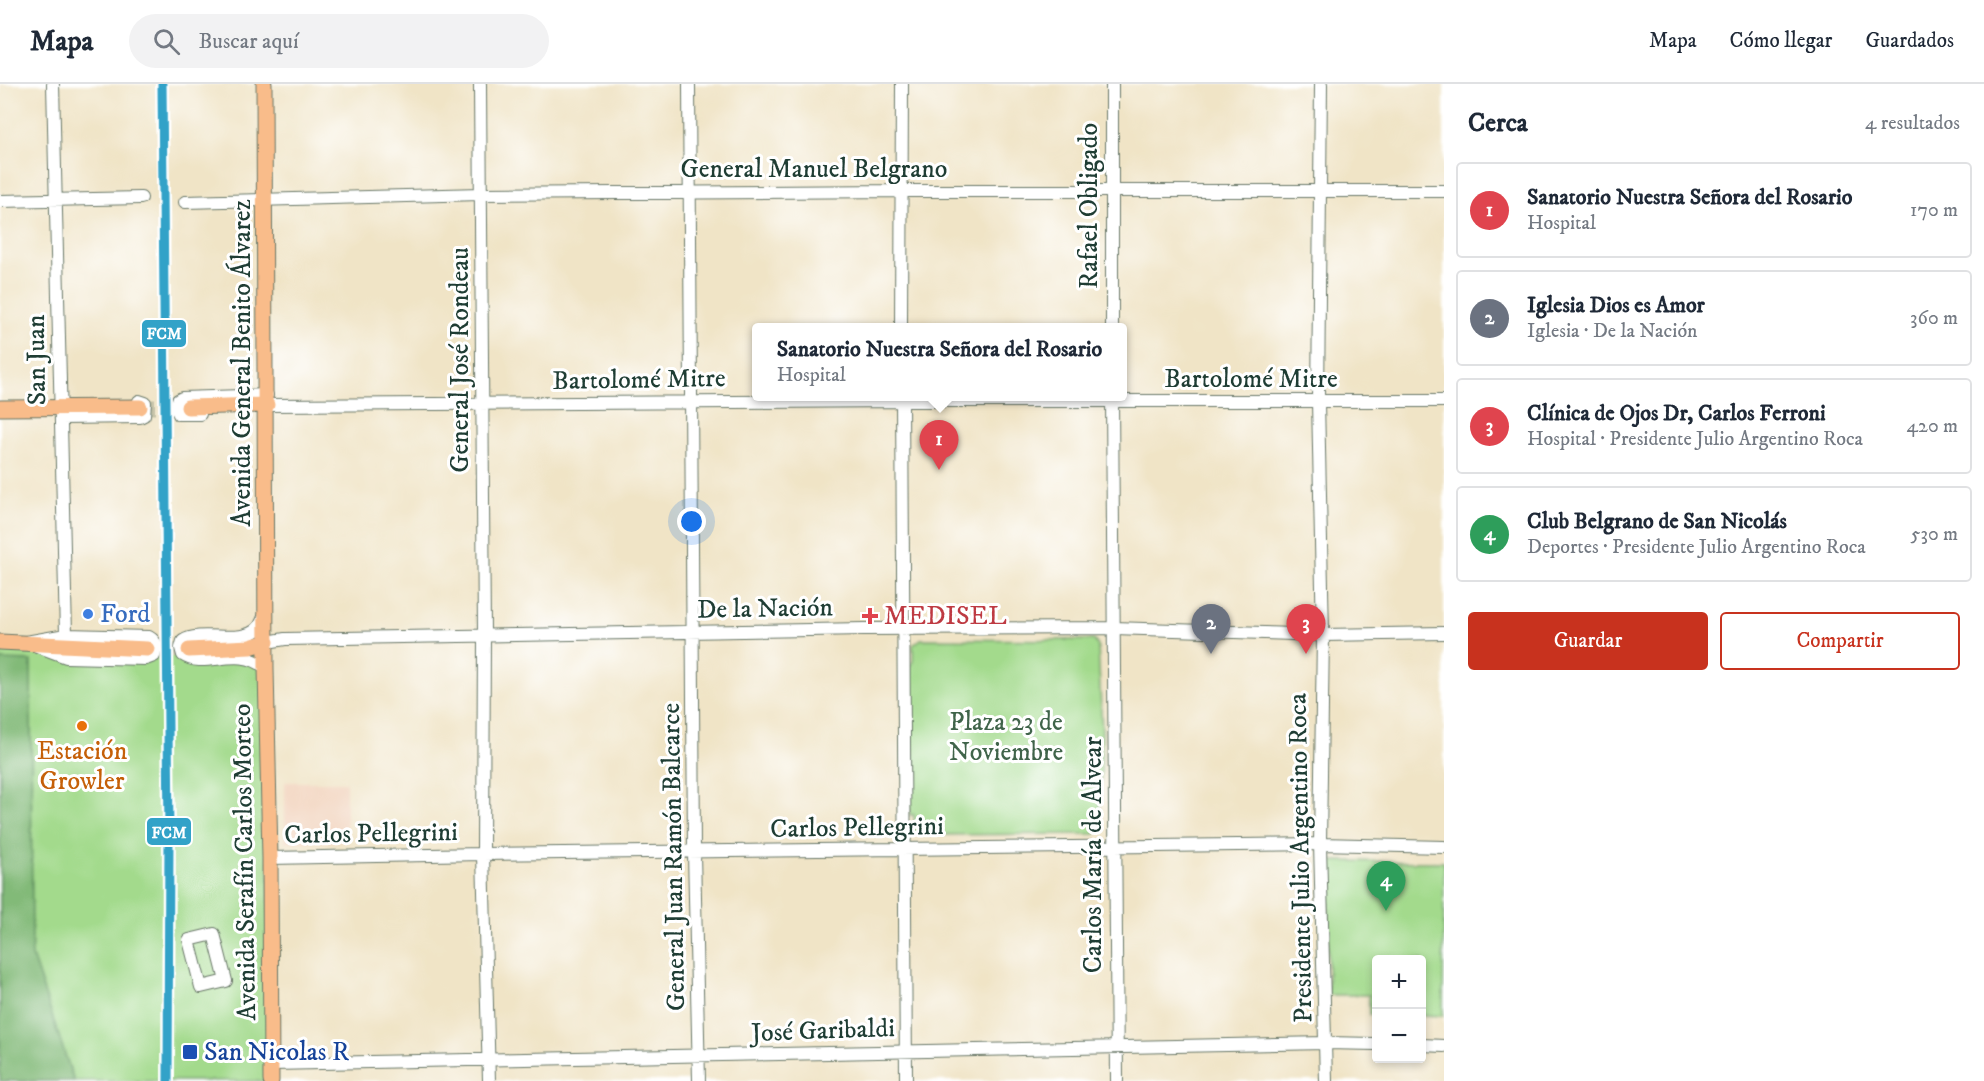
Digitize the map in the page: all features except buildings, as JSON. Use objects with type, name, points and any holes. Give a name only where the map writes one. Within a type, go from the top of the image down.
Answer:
[{"type":"main road","name":"Avenida General Benito Álvarez","points":[[264,84],[267,642]]},
{"type":"main road","points":[[188,407],[267,404]]},
{"type":"main road","points":[[0,408],[60,409],[140,406]]},
{"type":"main road","points":[[0,642],[147,649]]},
{"type":"main road","points":[[189,650],[250,647],[267,642]]},
{"type":"main road","name":"Avenida Serafín Carlos Morteo","points":[[267,642],[272,1081]]},
{"type":"street","name":"San Juan","points":[[53,84],[66,635]]},
{"type":"street","name":"General José Rondeau","points":[[480,84],[484,635],[483,854],[489,1081]]},
{"type":"street","name":"General Juan Ramón Balcarce","points":[[689,84],[694,852],[699,1081]]},
{"type":"street","points":[[902,84],[902,323]]},
{"type":"street","name":"Rafael Obligado","points":[[1112,84],[1112,323]]},
{"type":"street","name":"Presidente Julio Argentino Roca","points":[[1321,84],[1318,401],[1323,635],[1320,844],[1326,1081]]},
{"type":"street","name":"General Manuel Belgrano","points":[[185,202],[481,194],[901,191],[1444,192]]},
{"type":"street","points":[[0,201],[141,198]]},
{"type":"street","points":[[182,398],[267,404],[179,414],[177,410],[178,400],[182,398]]},
{"type":"street","name":"Bartolomé Mitre","points":[[1127,399],[1444,401]]},
{"type":"street","points":[[141,401],[145,403],[146,409],[144,415],[140,417],[60,409],[141,401]]},
{"type":"street","name":"Bartolomé Mitre","points":[[267,404],[761,401]]},
{"type":"street","points":[[902,401],[906,1081]]},
{"type":"street","points":[[1112,401],[1114,628]]},
{"type":"street","points":[[266,668],[252,659],[241,657],[192,660],[183,655],[181,648],[183,641],[194,637],[235,636],[252,633],[258,628],[267,612]]},
{"type":"street","name":"De la Nación","points":[[267,642],[285,639],[484,635],[1114,628],[1323,635],[1444,633]]},
{"type":"street","name":"Carlos María de Alvear","points":[[1114,628],[1117,1081]]},
{"type":"street","points":[[66,635],[149,637],[155,642],[156,647],[154,656],[146,659],[66,657],[26,642],[66,635]]},
{"type":"street","name":"Carlos Pellegrini","points":[[270,858],[1320,844],[1444,847]]},
{"type":"street","name":"José Garibaldi","points":[[272,1064],[699,1058],[906,1051],[1372,1044]]},
{"type":"street","points":[[1426,1045],[1444,1046]]},
{"type":"shaded area","points":[[285,782],[346,782],[346,842],[285,842]]},
{"type":"green space","name":"Plaza 23 de Noviembre","points":[[921,639],[1094,640],[1098,646],[1102,731],[1100,827],[1095,834],[923,835],[914,831],[914,815],[910,815],[910,665],[913,661],[913,645]]},
{"type":"green space","points":[[0,642],[189,650],[267,642],[271,1081],[0,1081]]},
{"type":"green space","points":[[0,660],[31,661],[32,956],[74,1081],[0,1081]]},
{"type":"green space","points":[[1329,861],[1444,862],[1443,1016],[1426,1015],[1426,955],[1372,955],[1372,1015],[1369,1015],[1369,995],[1328,995]]},
{"type":"tunnel","points":[[140,407],[188,407]]},
{"type":"tunnel","points":[[147,649],[189,650]]},
{"type":"transit line","name":"FCM","points":[[162,84],[169,834],[168,1081]]},
{"type":"place","name":"Sanatorio Nuestra Señora del Rosario","points":[[939,470]]},
{"type":"place","name":"Ford","points":[[88,614]]},
{"type":"place","name":"MEDISEL","points":[[870,616]]},
{"type":"place","name":"Iglesia Dios es Amor","points":[[1211,654]]},
{"type":"place","name":"Clínica de Ojos Dr, Carlos Ferroni","points":[[1306,654]]},
{"type":"place","name":"Estación Growler","points":[[82,726]]},
{"type":"place","name":"Club Belgrano de San Nicolás","points":[[1386,911]]},
{"type":"place","name":"San Nicolas R","points":[[190,1052]]}]
